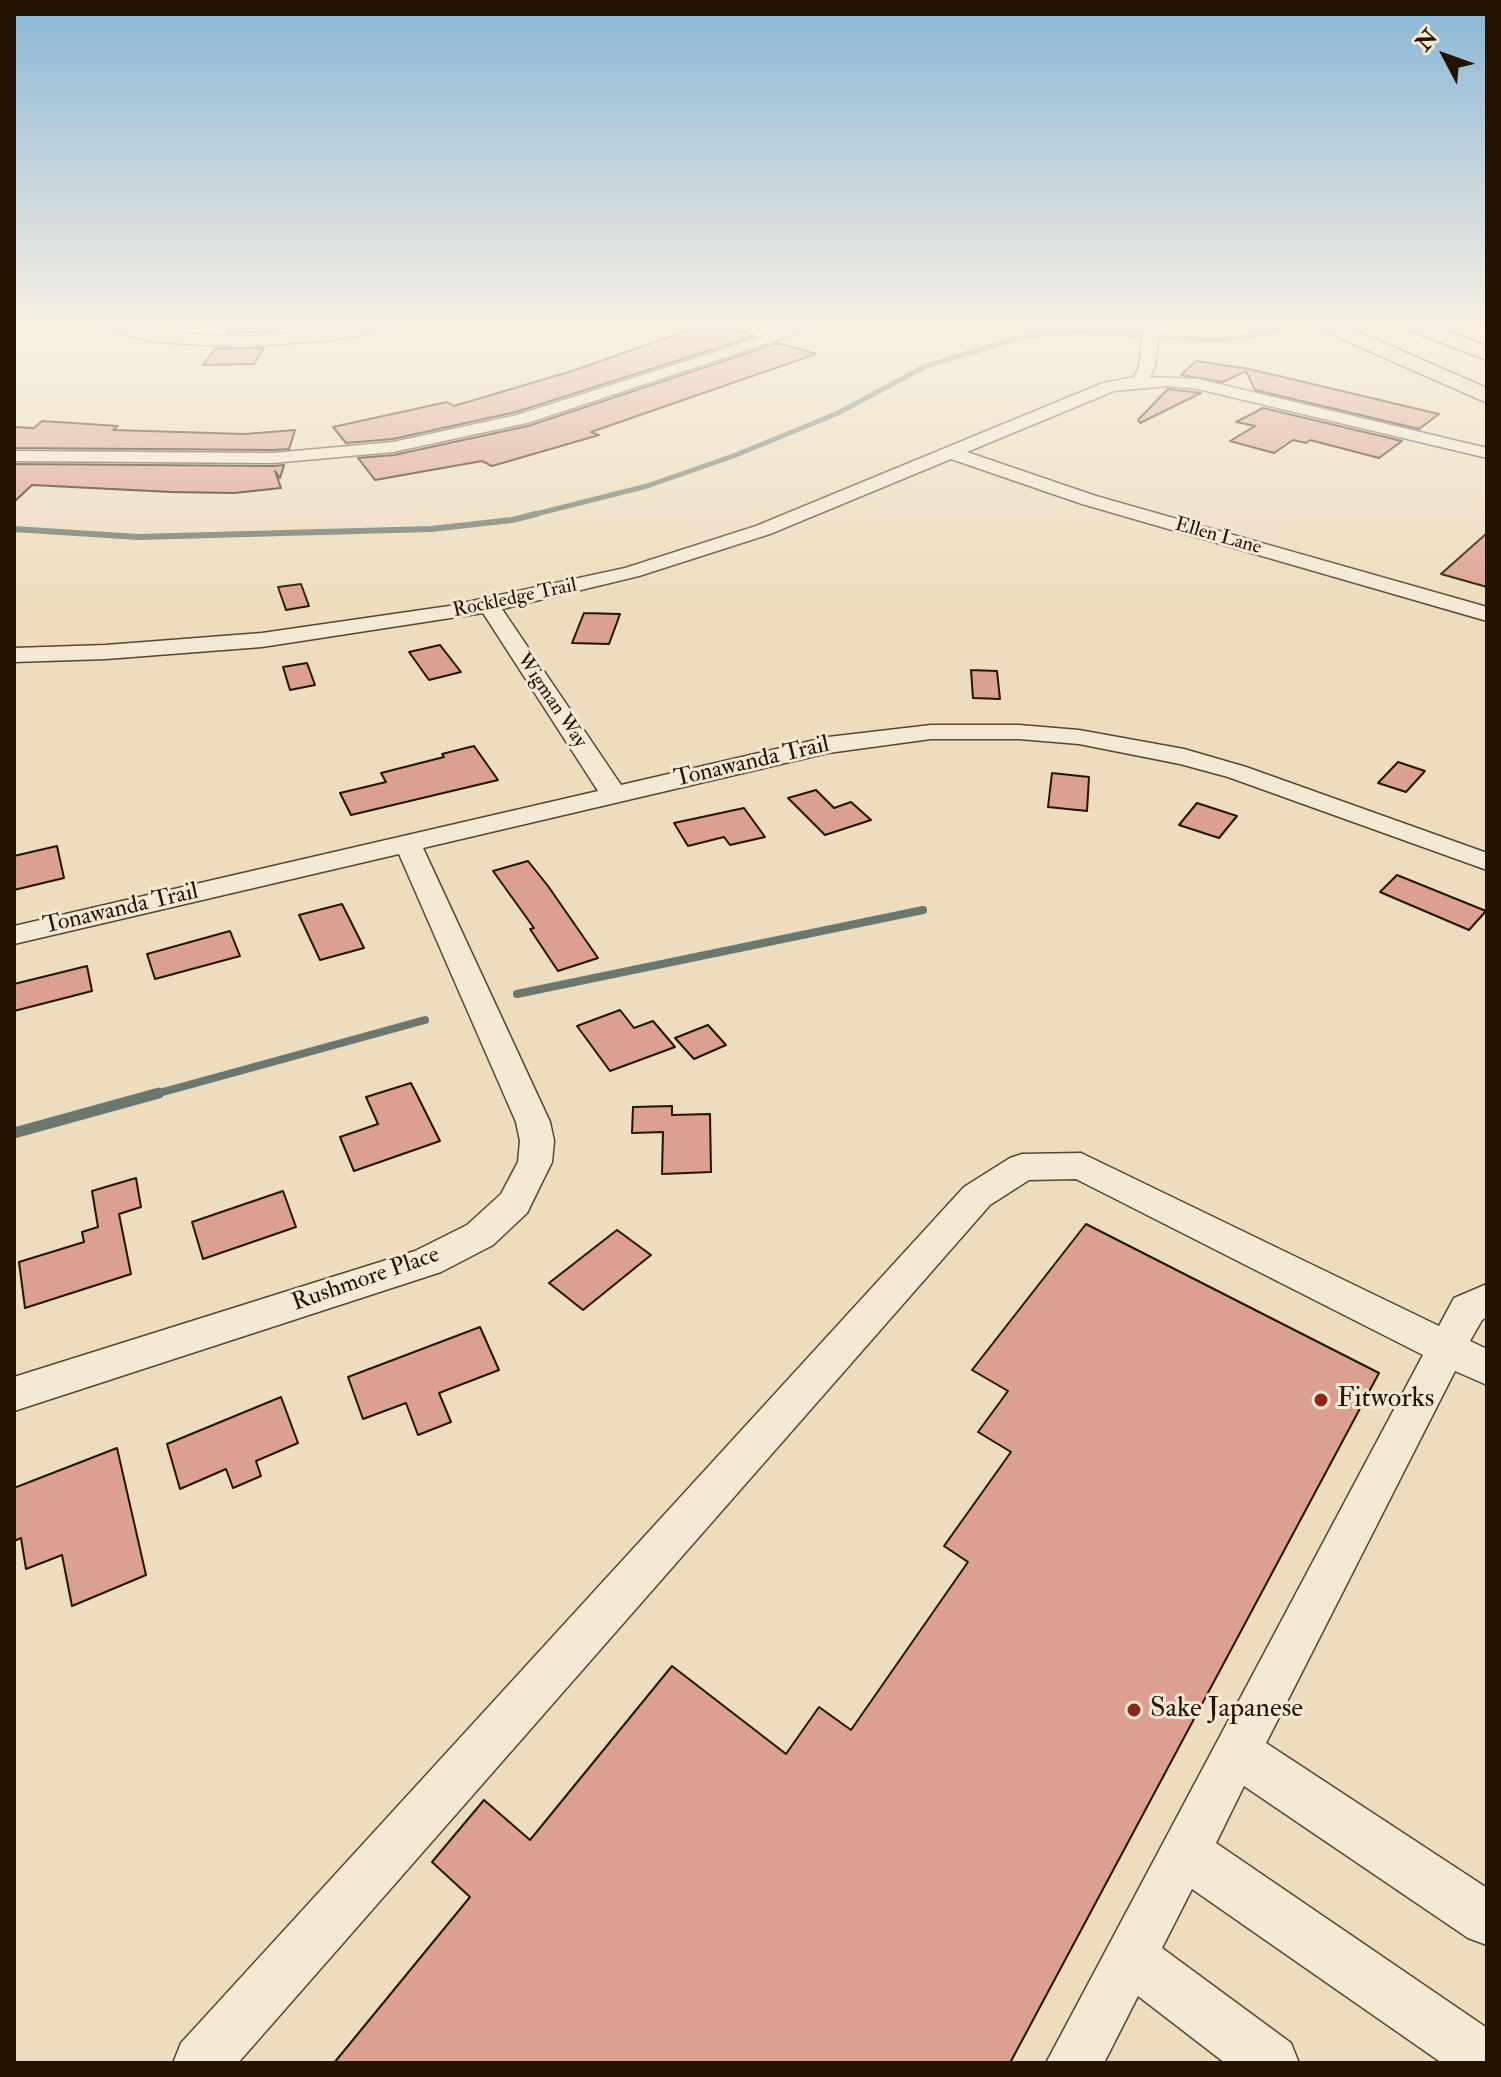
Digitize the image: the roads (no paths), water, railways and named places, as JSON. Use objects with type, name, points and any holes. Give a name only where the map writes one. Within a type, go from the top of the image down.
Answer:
[{"type":"street","points":[[14,456],[273,458],[393,447],[521,419]]},
{"type":"street","name":"Rockledge Trail","points":[[14,655],[121,652],[250,642],[368,627],[489,606],[632,572],[717,546],[1031,419]]},
{"type":"street","name":"Rockledge Trail","points":[[1344,419],[1487,453]]},
{"type":"street","name":"Ellen Lane","points":[[951,453],[1089,500],[1487,614]]},
{"type":"street","name":"Wigman Way","points":[[489,606],[614,795]]},
{"type":"street","name":"Tonawanda Trail","points":[[14,935],[863,739],[931,732],[1019,732],[1132,746],[1197,760],[1487,862]]},
{"type":"street","name":"Rushmore Place","points":[[14,1394],[428,1262],[480,1235],[514,1203],[535,1162],[537,1141],[533,1122],[408,844]]},
{"type":"street","points":[[201,2063],[977,1196],[1022,1167],[1081,1166],[1487,1368]]},
{"type":"street","points":[[1074,2063],[1468,1309],[1487,1299]]},
{"type":"street","points":[[1236,1752],[1487,1919]]},
{"type":"street","points":[[1184,1852],[1487,2061]]},
{"type":"street","points":[[1130,1957],[1271,2063]]},
{"type":"waterway","points":[[528,516],[647,486],[736,455],[824,419]]},
{"type":"waterway","points":[[528,516],[536,514]]},
{"type":"waterway","points":[[14,529],[138,537],[431,529],[528,516]]},
{"type":"waterway","points":[[517,994],[923,910]]},
{"type":"waterway","points":[[152,1095],[425,1020]]},
{"type":"waterway","points":[[14,1133],[159,1093]]},
{"type":"place","name":"Fitworks","points":[[1321,1400]]},
{"type":"place","name":"Sake Japanese","points":[[1134,1710]]}]
